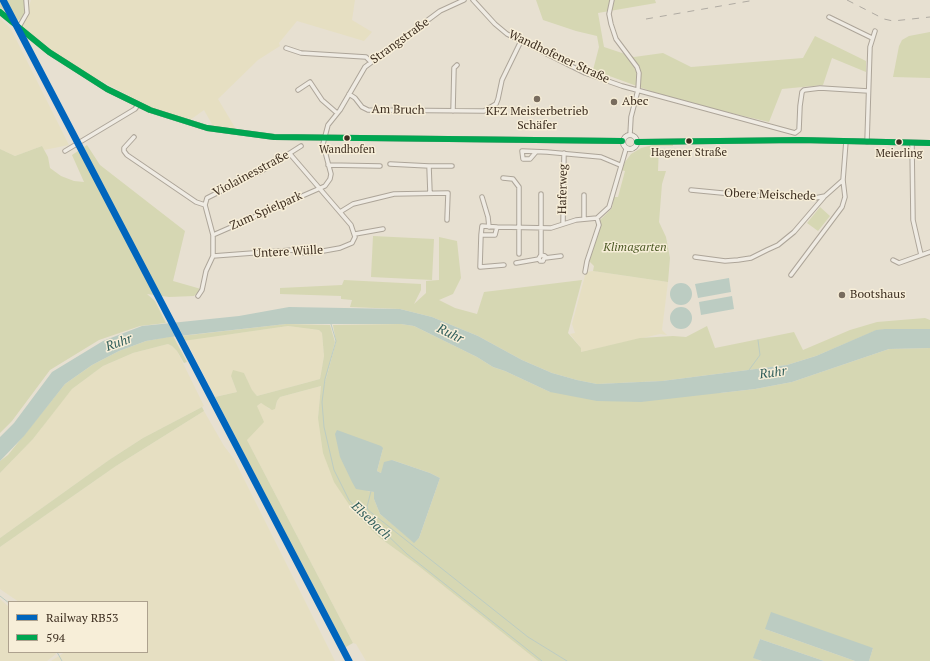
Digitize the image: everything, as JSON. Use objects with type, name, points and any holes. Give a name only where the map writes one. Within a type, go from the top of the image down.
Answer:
[{"type":"main road","points":[[0,12],[30,37],[68,65],[106,89],[138,105],[189,124],[222,131],[274,137],[622,141]]},
{"type":"main road","points":[[622,141],[626,136],[630,135],[635,138],[637,142]]},
{"type":"main road","points":[[637,142],[800,140],[930,143]]},
{"type":"main road","points":[[622,141],[626,149],[632,149],[637,142]]},
{"type":"street","points":[[19,28],[27,13],[26,0]]},
{"type":"street","name":"Strangstraße","points":[[325,137],[328,124],[350,94],[365,67],[440,11],[464,0]]},
{"type":"street","name":"Wandhofener Straße","points":[[473,0],[495,24],[521,41],[586,73],[638,90],[795,133],[799,130],[800,106],[802,92],[804,90],[820,88],[868,91]]},
{"type":"street","points":[[612,0],[609,14],[611,24],[616,39],[636,67],[639,82],[631,117],[630,135]]},
{"type":"street","points":[[829,17],[872,38]]},
{"type":"street","points":[[867,142],[870,47],[875,31]]},
{"type":"street","name":"Am Bruch","points":[[350,94],[362,107],[368,110],[484,111],[496,104],[502,80],[521,41]]},
{"type":"street","points":[[286,48],[302,53],[366,57],[371,62]]},
{"type":"street","points":[[453,110],[454,68],[457,65]]},
{"type":"street","points":[[298,90],[310,82],[322,100],[337,113]]},
{"type":"street","points":[[65,151],[82,142],[138,105]]},
{"type":"street","points":[[134,137],[124,148],[127,155],[196,202],[205,205]]},
{"type":"street","points":[[320,188],[325,186],[330,179],[324,144],[325,137]]},
{"type":"street","points":[[791,275],[842,207],[846,197],[843,180],[846,141]]},
{"type":"street","points":[[912,143],[913,220],[921,254]]},
{"type":"street","name":"Violainesstraße","points":[[198,296],[202,290],[206,271],[213,256],[213,235],[205,205],[209,196],[251,177],[301,146]]},
{"type":"street","points":[[504,265],[480,267],[482,226],[541,228],[584,219],[597,218],[609,207],[620,165],[626,149]]},
{"type":"street","points":[[536,152],[601,157],[620,165]]},
{"type":"street","name":"Haferweg","points":[[562,224],[564,153]]},
{"type":"street","points":[[290,154],[351,225],[355,234],[383,229]]},
{"type":"street","points":[[390,164],[452,166]]},
{"type":"street","points":[[328,165],[380,166]]},
{"type":"street","points":[[429,166],[430,193]]},
{"type":"street","points":[[503,178],[513,179],[519,187],[519,254]]},
{"type":"street","name":"Obere Meischede","points":[[691,190],[776,197],[815,198],[825,196],[843,180]]},
{"type":"street","name":"Zum Spielpark","points":[[213,235],[320,188]]},
{"type":"street","points":[[340,212],[353,204],[394,194],[448,194],[447,220]]},
{"type":"street","points":[[539,259],[541,255],[540,194]]},
{"type":"street","points":[[584,195],[584,219]]},
{"type":"street","points":[[695,257],[725,261],[751,258],[778,244],[794,232],[825,196]]},
{"type":"street","points":[[482,197],[488,217],[489,227]]},
{"type":"street","points":[[585,272],[590,251],[599,225],[597,218]]},
{"type":"street","points":[[481,235],[496,235],[497,227]]},
{"type":"street","name":"Untere Wülle","points":[[213,256],[293,250],[312,253],[350,245],[354,240],[355,234]]},
{"type":"street","points":[[893,260],[899,263],[930,252]]},
{"type":"street","points":[[541,255],[545,258]]},
{"type":"street","points":[[516,263],[539,259],[543,261],[545,258],[561,256]]},
{"type":"shaded area","points":[[31,0],[355,0],[352,20],[372,32],[364,41],[297,21],[279,43],[280,46],[258,60],[218,99],[237,131],[213,126],[204,110],[190,120],[150,107],[88,74],[52,51],[23,27]]},
{"type":"shaded area","points":[[0,18],[11,29],[69,145],[44,150],[42,146],[15,156],[0,149]]},
{"type":"shaded area","points":[[593,271],[668,282],[662,330],[667,335],[660,334],[581,352],[581,348],[570,334],[575,333],[572,324],[586,272]]},
{"type":"shaded area","points":[[288,326],[319,330],[322,333],[324,356],[320,379],[257,396],[252,391],[244,373],[231,376],[237,392],[215,397],[186,340]]},
{"type":"shaded area","points":[[168,344],[177,351],[204,406],[143,438],[109,460],[0,538],[0,473],[33,439],[72,389],[103,366],[133,353]]},
{"type":"shaded area","points":[[321,386],[318,418],[380,538],[416,564],[538,661],[366,661],[356,644],[353,643],[247,440],[258,409],[257,406],[261,403],[266,405],[269,409],[276,406],[280,397]]},
{"type":"shaded area","points":[[204,411],[224,446],[234,459],[335,661],[51,661],[63,653],[148,653],[148,601],[18,601],[0,589],[0,547],[116,466]]},
{"type":"shaded area","points":[[0,599],[8,606],[8,653],[56,654],[47,661],[0,661]]},
{"type":"green space","points":[[0,0],[24,0],[26,10],[22,19],[15,21],[0,7]]},
{"type":"green space","points":[[536,0],[655,0],[656,3],[598,13],[604,47],[634,57],[663,53],[691,67],[803,58],[815,36],[866,61],[866,72],[832,58],[823,85],[782,89],[769,122],[675,100],[593,70],[599,47],[597,36],[543,20]]},
{"type":"green space","points":[[930,32],[930,78],[893,77],[899,46],[902,40],[909,36]]},
{"type":"green space","name":"Klimagarten","points":[[657,144],[673,144],[673,146],[659,146],[658,171],[666,171],[662,184],[659,222],[666,237],[670,258],[668,282],[593,271],[594,266],[588,260],[599,221],[612,208],[614,197],[618,197],[625,171],[621,170],[625,162],[631,154],[641,148]]},
{"type":"green space","points":[[87,145],[100,165],[185,231],[173,281],[201,289],[194,296],[169,297],[147,294],[155,301],[166,323],[140,326],[99,340],[50,370],[12,421],[0,433],[0,149],[15,156],[42,146],[48,157],[50,168],[61,176],[74,181],[84,182],[72,155]]},
{"type":"green space","points":[[820,207],[830,216],[818,231],[807,223]]},
{"type":"green space","points":[[373,236],[434,239],[432,280],[371,277]]},
{"type":"green space","points":[[439,237],[457,241],[461,278],[453,294],[439,300],[455,308],[477,314],[484,292],[582,280],[568,333],[581,348],[581,352],[640,338],[673,336],[686,337],[707,326],[715,348],[794,332],[803,350],[850,330],[877,322],[925,318],[930,320],[930,329],[877,330],[816,356],[787,365],[662,381],[597,384],[552,373],[522,360],[478,336],[432,317],[400,309],[350,307],[352,300],[341,299],[341,296],[280,294],[280,288],[342,285],[344,280],[421,284],[421,290],[414,304],[426,293],[426,281],[439,280]]},
{"type":"green space","points":[[286,324],[330,325],[335,342],[324,386],[336,342],[333,325],[401,324],[414,326],[477,357],[493,367],[550,392],[720,393],[755,389],[792,382],[889,349],[930,348],[930,661],[869,661],[873,648],[765,629],[855,661],[824,661],[760,639],[754,658],[762,661],[538,661],[416,564],[380,538],[354,512],[334,482],[323,453],[318,418],[321,386],[280,397],[277,401],[275,409],[272,410],[261,403],[257,406],[264,422],[247,440],[353,643],[344,648],[215,397],[237,392],[231,376],[233,370],[244,373],[252,390],[257,396],[320,379],[324,356],[322,333],[319,330],[288,326],[183,341],[181,336]],"holes":[[[383,448],[377,471],[381,473],[392,460],[440,478],[419,538],[414,542],[380,514],[374,499],[374,492],[367,491]]]},
{"type":"green space","points":[[173,336],[187,362],[184,363],[177,351],[168,344],[133,353],[103,366],[72,389],[33,439],[0,473],[0,461],[8,455],[65,384],[92,365],[119,351],[146,341]]},
{"type":"green space","points":[[202,407],[204,411],[116,466],[0,547],[0,538],[109,460],[143,438]]},
{"type":"water","points":[[729,278],[731,292],[698,298],[695,284]]},
{"type":"water","points":[[681,283],[689,286],[692,294],[689,302],[681,305],[673,302],[670,294],[673,286]]},
{"type":"water","points":[[732,296],[734,309],[701,315],[699,302]]},
{"type":"water","name":"Ruhr","points":[[289,307],[400,309],[432,317],[478,336],[522,360],[552,373],[597,384],[662,381],[787,365],[816,356],[876,330],[885,329],[930,329],[930,348],[889,349],[792,382],[755,389],[641,402],[597,401],[550,392],[493,367],[477,357],[414,326],[401,324],[286,324],[170,337],[146,341],[119,351],[92,365],[65,384],[24,436],[0,461],[0,437],[14,423],[52,372],[103,341],[142,326],[239,316]]},
{"type":"water","points":[[681,307],[689,310],[692,318],[689,326],[681,329],[673,326],[670,318],[673,310]]},
{"type":"water","points":[[337,430],[381,446],[383,448],[377,471],[381,473],[384,462],[392,460],[440,478],[419,538],[414,543],[380,514],[374,499],[374,492],[356,489],[340,457],[335,434]]},
{"type":"water","points":[[771,612],[873,648],[869,661],[855,661],[765,629]]},
{"type":"water","points":[[760,639],[824,661],[762,661],[753,658]]},
{"type":"waterway","name":"Elsebach","points":[[331,324],[336,341],[325,379],[322,402],[324,427],[334,470],[349,500],[370,523],[383,531],[407,554],[542,661]]},
{"type":"waterway","name":"Ruhr","points":[[749,370],[760,355],[758,340]]},
{"type":"waterway","points":[[371,491],[367,507],[368,510],[528,637],[567,661]]},
{"type":"waterway","points":[[0,596],[8,602]]},
{"type":"waterway","points":[[58,653],[62,661]]},
{"type":"railway","points":[[646,19],[755,0]]},
{"type":"railway","points":[[847,0],[884,19],[893,21],[930,17]]},
{"type":"rail line","name":"RB53","points":[[3,0],[349,661]]},
{"type":"transit line","name":"594","points":[[0,12],[49,52],[107,89],[150,110],[207,128],[274,137],[622,141]]},
{"type":"transit line","name":"594","points":[[637,142],[800,140],[930,143]]},
{"type":"place","name":"KFZ Meisterbetrieb Schäfer","points":[[537,99]]},
{"type":"place","name":"Abec","points":[[614,102]]},
{"type":"place","name":"Wandhofen","points":[[347,138]]},
{"type":"place","name":"Hagener Straße","points":[[689,141]]},
{"type":"place","name":"Meierling","points":[[899,142]]},
{"type":"place","name":"Bootshaus","points":[[842,295]]}]
